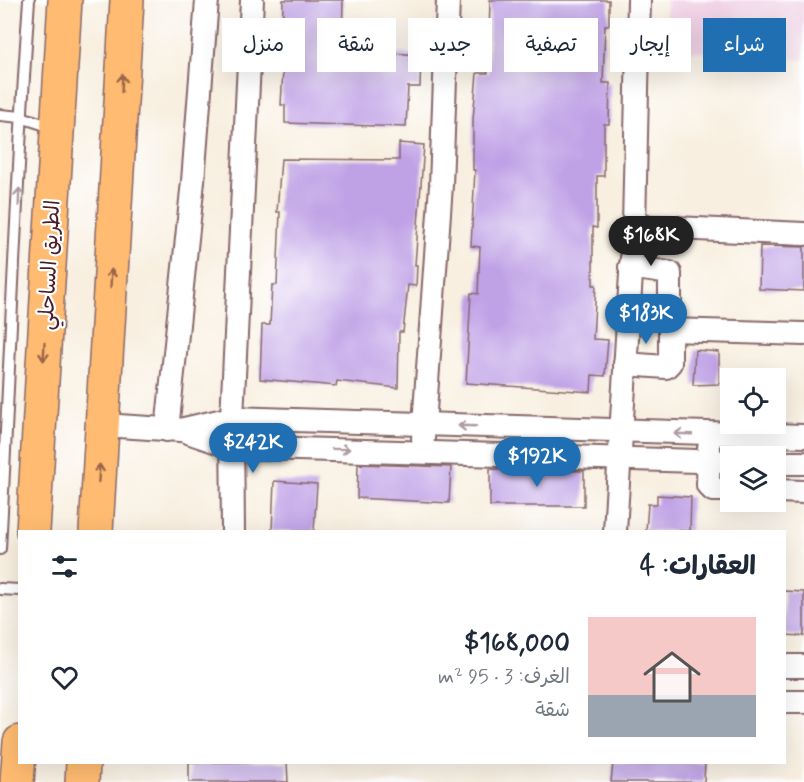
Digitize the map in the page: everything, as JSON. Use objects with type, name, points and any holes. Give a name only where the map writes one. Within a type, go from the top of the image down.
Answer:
[{"type":"highway","name":"الطريق الساحلي","points":[[33,530],[65,0]]},
{"type":"highway","points":[[96,530],[127,0]]},
{"type":"highway","points":[[17,782],[18,764]]},
{"type":"highway","points":[[82,782],[83,764]]},
{"type":"street","points":[[174,430],[207,0]]},
{"type":"street","points":[[233,530],[232,418],[252,0]]},
{"type":"street","points":[[422,451],[441,185],[448,0]]},
{"type":"street","points":[[615,530],[634,226],[639,0]]},
{"type":"street","points":[[634,226],[804,234]]},
{"type":"street","points":[[625,364],[668,366],[670,330],[670,273],[630,267]]},
{"type":"street","points":[[670,330],[804,334]]},
{"type":"street","points":[[174,430],[232,418],[804,436]]},
{"type":"street","points":[[103,425],[174,430],[232,447],[422,451],[720,462]]},
{"type":"street","points":[[709,434],[720,462],[708,485],[710,489],[720,490]]},
{"type":"street","points":[[786,463],[804,463]]},
{"type":"street","points":[[786,491],[804,492]]},
{"type":"street","points":[[786,666],[804,666]]},
{"type":"street","points":[[786,702],[804,702]]},
{"type":"lane","points":[[0,549],[21,117],[29,0]]},
{"type":"lane","points":[[0,115],[21,117],[57,129]]},
{"type":"lane","points":[[0,589],[18,590]]},
{"type":"shaded area","points":[[667,0],[804,0],[804,60],[786,59],[786,18],[703,18],[703,52],[691,51],[691,18],[666,18]]},
{"type":"building","points":[[283,0],[343,0],[343,18],[317,18],[317,72],[396,72],[396,53],[408,54],[408,72],[420,72],[420,87],[408,87],[406,127],[285,123],[285,105],[281,105],[283,72],[305,72],[305,18],[283,18]]},
{"type":"building","points":[[490,0],[609,0],[609,25],[605,25],[603,83],[610,83],[609,124],[604,124],[604,176],[597,176],[597,228],[593,227],[593,285],[596,285],[593,339],[608,340],[605,376],[592,375],[591,392],[466,383],[471,293],[478,294],[480,247],[471,246],[475,170],[473,170],[473,119],[477,73],[492,72],[492,18],[490,18]]},
{"type":"building","points":[[399,143],[424,145],[415,265],[417,265],[416,286],[408,285],[403,332],[399,332],[398,388],[337,381],[336,386],[260,379],[262,325],[270,325],[272,285],[277,285],[280,212],[277,212],[281,159],[399,160]]},
{"type":"building","points":[[760,246],[804,247],[804,291],[759,289]]},
{"type":"building","points":[[695,350],[719,352],[719,384],[693,385]]},
{"type":"building","points":[[358,464],[451,467],[449,503],[357,498]]},
{"type":"building","points":[[490,469],[584,471],[584,506],[490,506]]},
{"type":"building","points":[[274,481],[317,484],[314,530],[272,530]]},
{"type":"building","points":[[657,495],[691,497],[690,530],[646,530],[648,504],[657,504]]},
{"type":"building","points":[[786,591],[804,592],[804,636],[786,635]]},
{"type":"building","points":[[189,764],[287,764],[288,782],[189,782]]},
{"type":"building","points":[[613,764],[705,764],[704,782],[611,782]]}]
